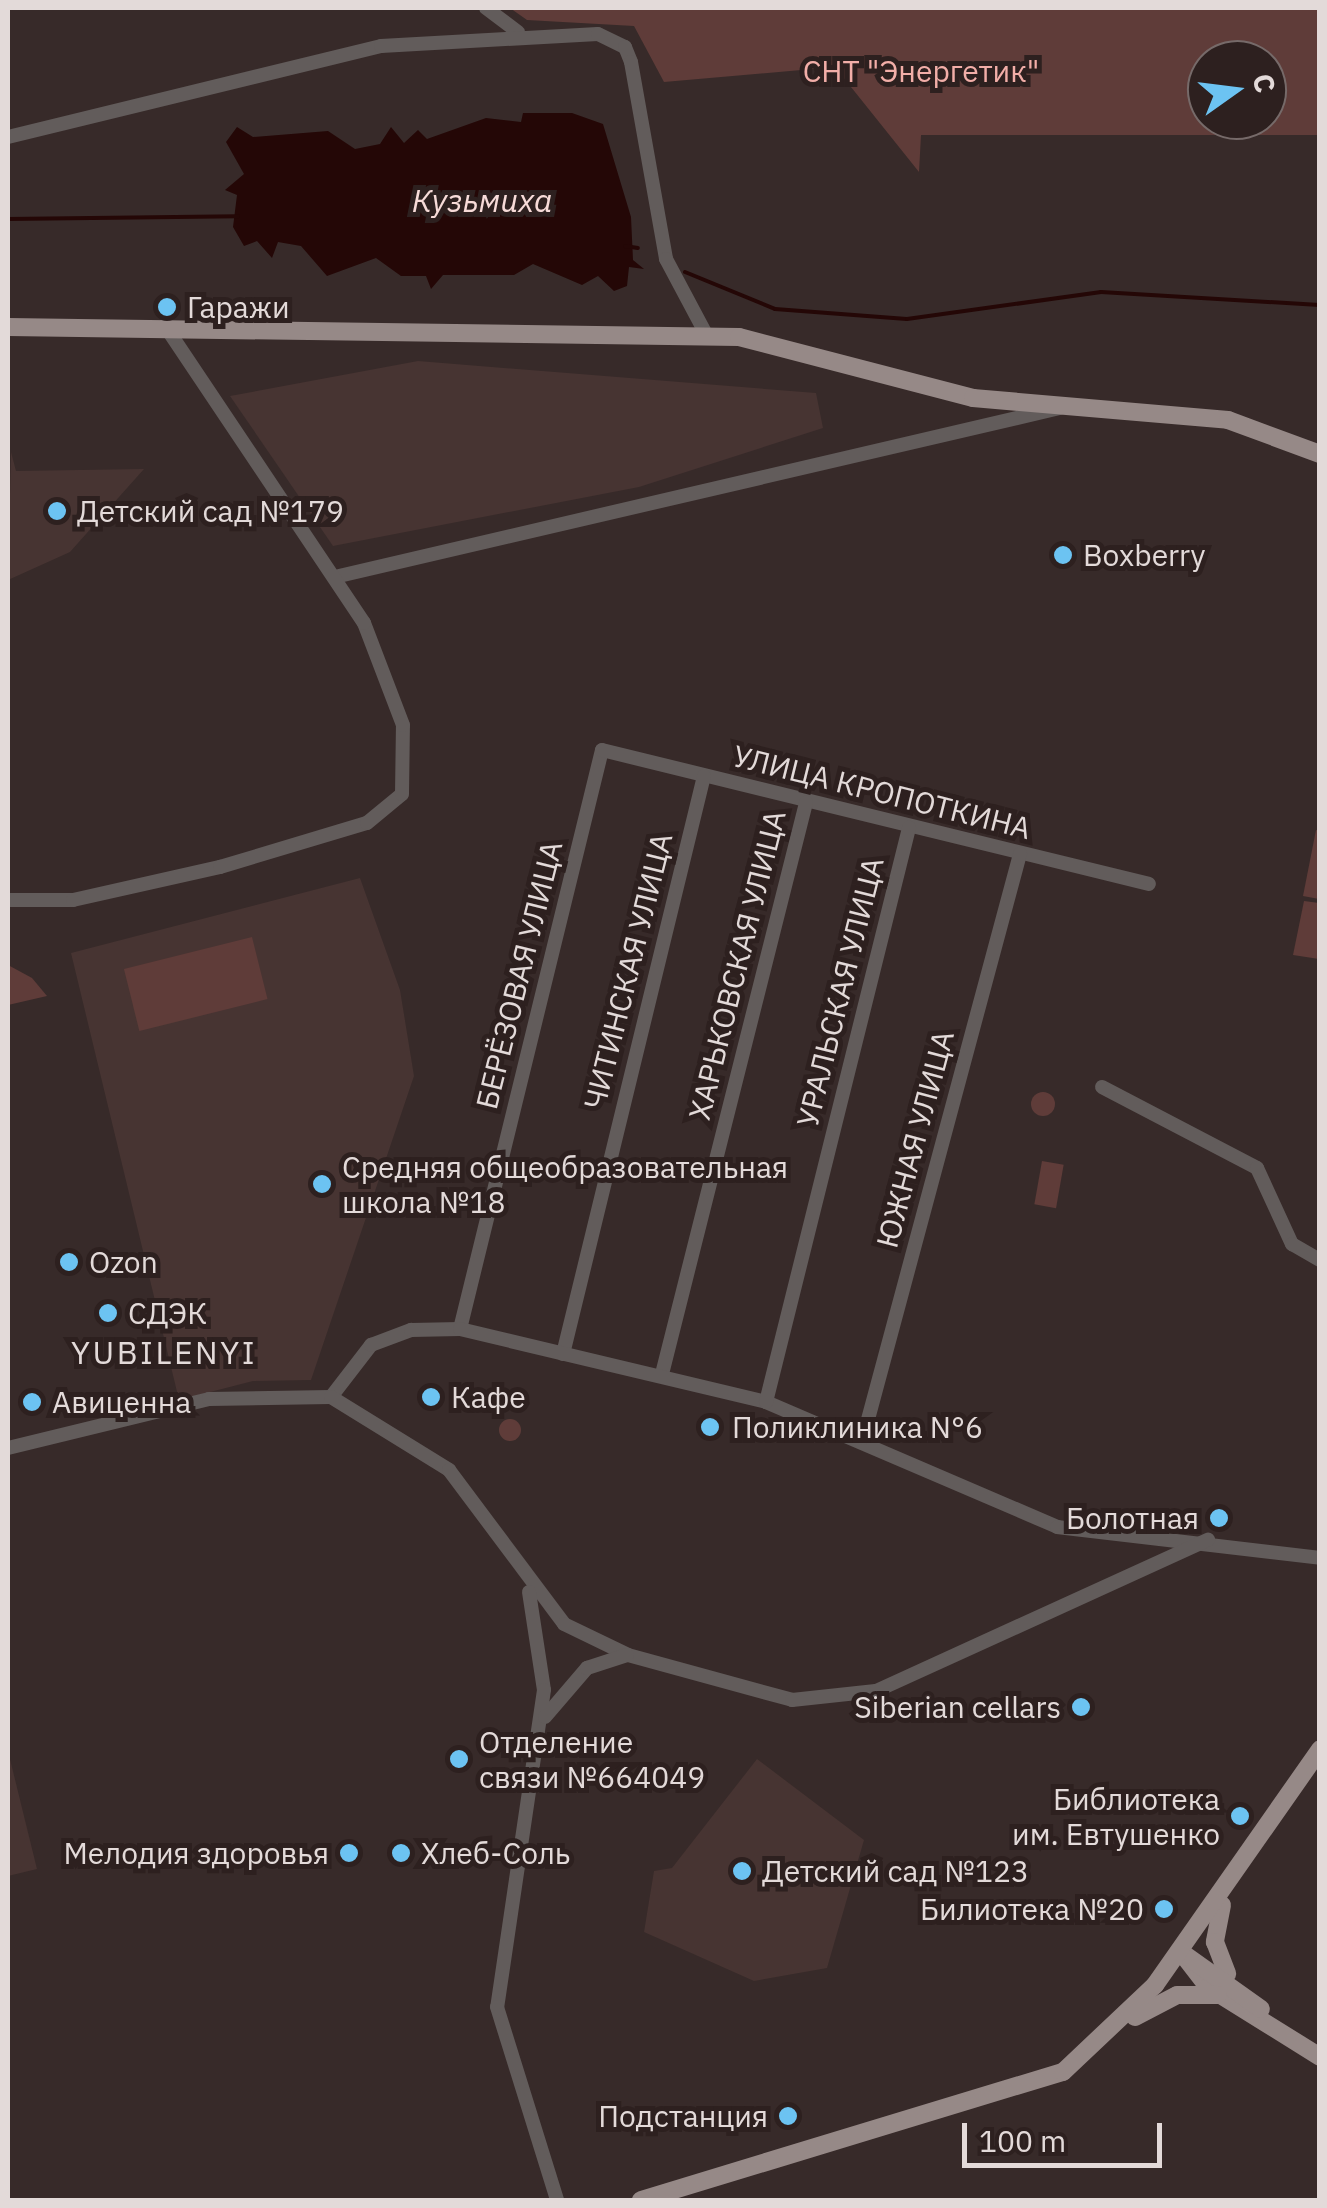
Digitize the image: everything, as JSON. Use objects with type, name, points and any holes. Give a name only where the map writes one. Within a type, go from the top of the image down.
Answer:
[{"type":"main road","points":[[8,327],[165,325],[708,338],[786,346],[926,390],[1060,408],[1228,420],[1320,454]]},
{"type":"main road","points":[[1118,2028],[1181,1952],[1320,1749]]},
{"type":"main road","points":[[1229,1990],[1214,1942],[1231,1880]]},
{"type":"main road","points":[[1181,1952],[1320,2057]]},
{"type":"main road","points":[[641,2200],[1030,2088],[1118,2028],[1177,1994],[1229,1990]]},
{"type":"street","points":[[486,8],[518,32]]},
{"type":"street","points":[[8,137],[382,46],[518,32],[598,34],[624,47],[666,260],[708,338]]},
{"type":"street","points":[[8,900],[126,889],[316,840],[393,809],[406,764],[402,725],[339,576],[165,325]]},
{"type":"street","points":[[339,576],[1060,408]]},
{"type":"street","name":"УЛИЦА КРОПОТКИНА","points":[[602,750],[1149,884]]},
{"type":"street","name":"БЕРЁЗОВАЯ УЛИЦА","points":[[460,1330],[602,750]]},
{"type":"street","name":"ЧИТИНСКАЯ УЛИЦА","points":[[563,1354],[704,776]]},
{"type":"street","name":"ХАРЬКОВСКАЯ УЛИЦА","points":[[662,1374],[806,803]]},
{"type":"street","name":"УРАЛЬСКАЯ УЛИЦА","points":[[766,1402],[909,828]]},
{"type":"street","name":"ЮЖНАЯ УЛИЦА","points":[[864,1438],[1020,854]]},
{"type":"street","points":[[1102,1087],[1248,1160],[1274,1190],[1292,1244],[1320,1260]]},
{"type":"street","points":[[330,1398],[371,1345],[411,1330],[460,1330],[662,1374],[766,1402],[891,1448],[1057,1527],[1208,1540],[1320,1558]]},
{"type":"street","points":[[8,1448],[208,1399],[330,1398],[449,1470],[501,1531],[524,1578],[542,1651],[541,1727],[497,2007],[557,2200]]},
{"type":"street","points":[[524,1578],[564,1624],[628,1656],[792,1700],[852,1699],[1208,1540]]},
{"type":"street","points":[[541,1727],[568,1682],[628,1656]]},
{"type":"shaded area","points":[[418,361],[816,393],[823,428],[639,487],[333,546],[230,396]]},
{"type":"shaded area","name":"Детский сад №179","points":[[11,452],[16,471],[144,469],[70,552],[8,580]]},
{"type":"shaded area","points":[[360,878],[400,990],[414,1076],[311,1380],[253,1381],[179,1400],[71,953]]},
{"type":"shaded area","points":[[8,1751],[37,1869],[8,1876]]},
{"type":"shaded area","points":[[757,1759],[864,1840],[827,1968],[754,1981],[644,1932],[654,1871],[672,1868]]},
{"type":"green space","name":"СНТ \"Энергетик\"","points":[[510,8],[1319,8],[1319,135],[1287,135],[1287,40],[1187,40],[1187,135],[921,135],[919,172],[835,67],[664,82],[634,26],[527,20]]},
{"type":"green space","points":[[1316,830],[1319,831],[1319,899],[1303,896]]},
{"type":"green space","points":[[1304,901],[1319,903],[1319,959],[1293,955]]},
{"type":"green space","points":[[252,937],[267,999],[139,1031],[124,969]]},
{"type":"green space","points":[[8,965],[32,978],[47,996],[8,1005]]},
{"type":"green space","points":[[1038,1092],[1048,1092],[1055,1104],[1048,1116],[1038,1116],[1031,1109],[1031,1099]]},
{"type":"green space","points":[[1042,1161],[1064,1165],[1056,1208],[1034,1204]]},
{"type":"green space","points":[[510,1419],[518,1422],[518,1438],[510,1441],[502,1438],[499,1430],[502,1422]]},
{"type":"water","name":"Кузьмиха","points":[[523,113],[572,113],[603,124],[631,217],[633,260],[644,269],[629,267],[627,286],[614,291],[598,276],[582,285],[533,264],[514,275],[443,275],[431,289],[426,276],[401,276],[376,258],[327,276],[301,246],[278,242],[272,258],[257,241],[244,246],[233,227],[237,195],[225,190],[244,174],[226,142],[237,127],[253,137],[328,131],[355,149],[380,144],[391,127],[404,143],[418,130],[427,139],[486,118],[521,122]]},
{"type":"waterway","name":"Кузьмиха","points":[[8,219],[238,216]]},
{"type":"waterway","name":"Кузьмиха","points":[[625,246],[638,248]]},
{"type":"waterway","name":"Кузьмиха","points":[[685,272],[775,309],[907,319],[1101,292],[1320,305]]},
{"type":"place","name":"Гаражи","points":[[167,307]]},
{"type":"place","name":"Детский сад №179","points":[[57,511]]},
{"type":"place","name":"Boxberry","points":[[1063,555]]},
{"type":"place","name":"Средняя общеобразовательная школа №18","points":[[322,1184]]},
{"type":"place","name":"Ozon","points":[[69,1262]]},
{"type":"place","name":"СДЭК","points":[[108,1313]]},
{"type":"place","name":"Кафе","points":[[431,1397]]},
{"type":"place","name":"Авиценна","points":[[32,1402]]},
{"type":"place","name":"Поликлиника N°6","points":[[710,1427]]},
{"type":"place","name":"Болотная","points":[[1219,1518]]},
{"type":"place","name":"Siberian cellars","points":[[1081,1707]]},
{"type":"place","name":"Отделение связи №664049","points":[[459,1759]]},
{"type":"place","name":"Библиотека им. Евтушенко","points":[[1240,1816]]},
{"type":"place","name":"Мелодия здоровья","points":[[349,1853]]},
{"type":"place","name":"Хлеб-Соль","points":[[401,1853]]},
{"type":"place","name":"Детский сад №123","points":[[742,1871]]},
{"type":"place","name":"Билиотека №20","points":[[1164,1909]]},
{"type":"place","name":"Подстанция","points":[[788,2116]]},
{"type":"district","name":"YUBILENYI","points":[[164,1352]]}]
